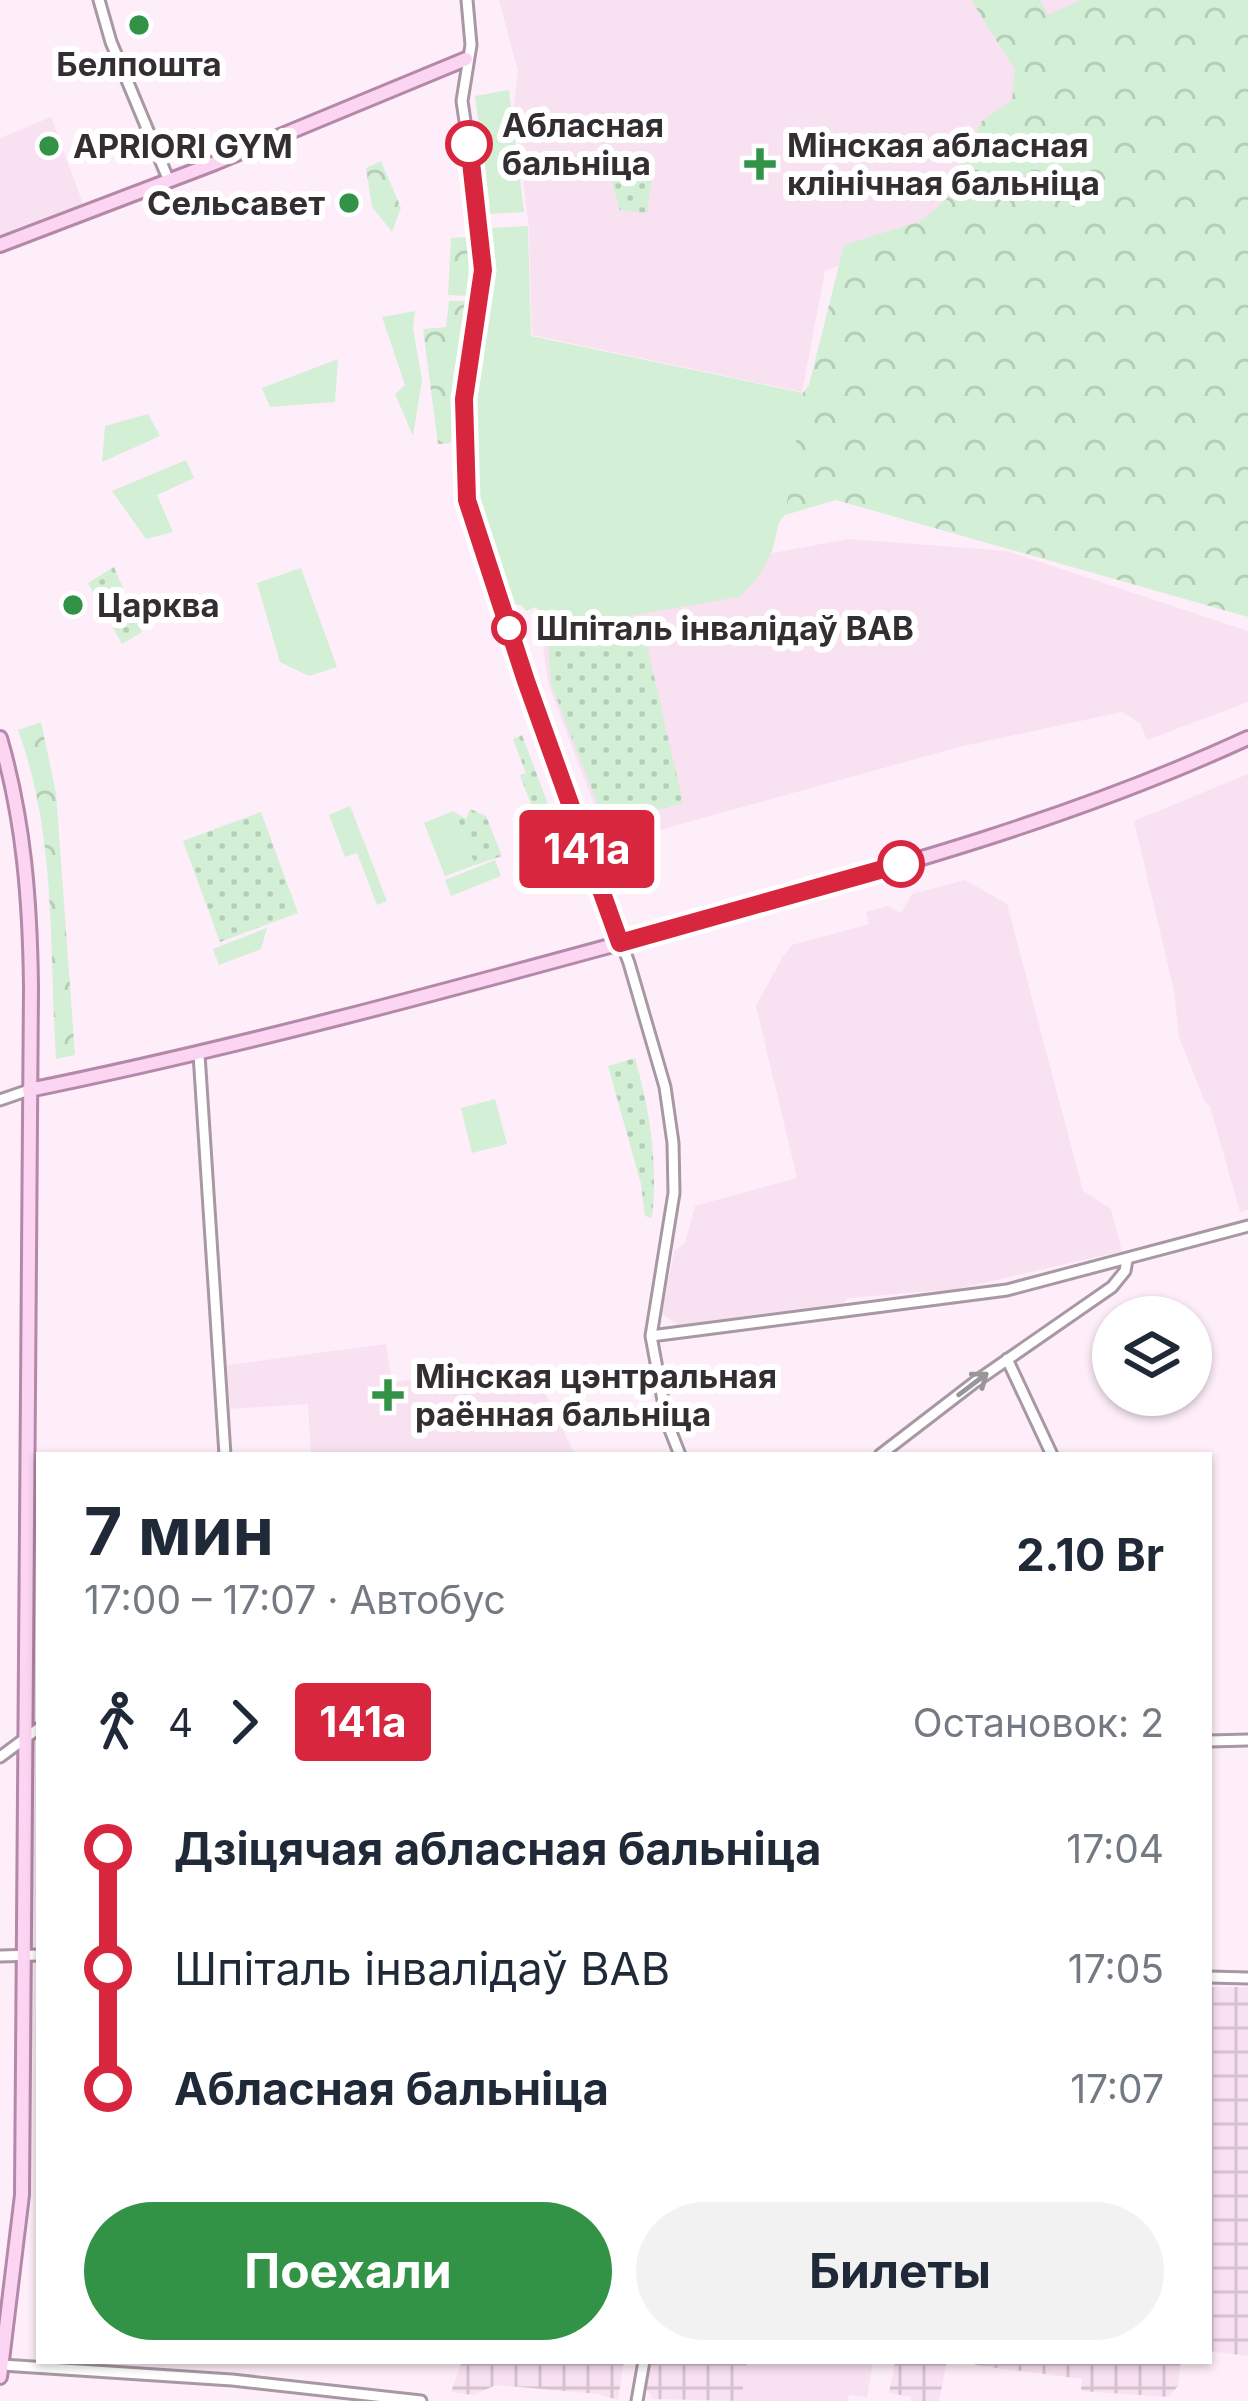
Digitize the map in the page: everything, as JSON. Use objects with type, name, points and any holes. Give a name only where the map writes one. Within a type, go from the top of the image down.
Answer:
[{"type":"main road","points":[[0,245],[166,174],[466,59]]},
{"type":"main road","points":[[0,738],[22,830],[29,888],[24,1741],[32,1955],[22,2195],[1,2371]]},
{"type":"main road","points":[[29,1090],[199,1054],[620,943],[980,841],[1248,738]]},
{"type":"street","points":[[99,0],[111,42],[166,174]]},
{"type":"street","points":[[467,0],[471,31],[462,101],[483,270],[464,399],[467,500],[665,1087],[674,1193],[651,1336],[667,1422],[679,1452]]},
{"type":"street","points":[[199,1054],[225,1452]]},
{"type":"street","points":[[0,1100],[29,1090]]},
{"type":"street","points":[[651,1336],[1006,1289],[1248,1226]]},
{"type":"street","points":[[884,1452],[1006,1359],[1112,1287],[1125,1271],[1126,1260]]},
{"type":"street","points":[[1006,1359],[1051,1452]]},
{"type":"street","points":[[0,1757],[36,1731]]},
{"type":"street","points":[[1212,1741],[1248,1740]]},
{"type":"street","points":[[0,1956],[32,1955]]},
{"type":"street","points":[[1212,1977],[1248,1978]]},
{"type":"street","points":[[637,2401],[643,2364]]},
{"type":"street","points":[[1,2371],[232,2380],[421,2401]]},
{"type":"shaded area","name":"Мінская абласная клінічная бальніца","points":[[499,0],[1146,0],[948,222],[825,271],[802,392],[532,335],[529,229],[514,106],[518,71]]},
{"type":"shaded area","points":[[51,117],[83,204],[0,238],[0,138]]},
{"type":"shaded area","points":[[848,539],[1007,551],[1248,631],[1248,702],[1147,740],[1140,723],[1122,712],[959,747],[609,844],[548,683],[541,632],[722,597],[757,556]]},
{"type":"shaded area","points":[[1248,774],[1248,1210],[1240,1212],[1210,1106],[1179,1037],[1174,991],[1134,821]]},
{"type":"shaded area","points":[[965,880],[1007,904],[1083,1191],[1111,1209],[1122,1251],[957,1289],[848,1298],[843,1303],[678,1325],[662,1314],[674,1251],[685,1243],[695,1206],[797,1178],[756,1006],[782,958],[792,945],[869,924],[866,912],[888,906],[901,913],[912,894]]},
{"type":"shaded area","name":"Мінская цэнтральная раённая бальніца","points":[[386,1344],[392,1383],[464,1370],[532,1366],[574,1452],[311,1452],[308,1404],[230,1409],[227,1365]]},
{"type":"shaded area","points":[[1212,1987],[1248,1987],[1248,2356],[1212,2351]]},
{"type":"shaded area","points":[[461,2364],[624,2364],[618,2400],[496,2385],[473,2395],[451,2392]]},
{"type":"shaded area","points":[[650,2364],[747,2364],[741,2401],[653,2399],[646,2388]]},
{"type":"shaded area","points":[[747,2364],[872,2364],[867,2397],[741,2401]]},
{"type":"shaded area","points":[[894,2364],[946,2364],[939,2401],[911,2401],[911,2397],[889,2393]]},
{"type":"shaded area","points":[[1181,2364],[1178,2386],[1168,2397],[1081,2391],[1082,2379],[975,2365]]},
{"type":"green space","points":[[971,0],[1040,0],[1048,15],[1081,0],[1248,0],[1248,617],[836,500],[785,515],[803,393],[809,385],[844,245],[921,221],[952,194],[981,122],[1012,100],[1015,70]]},
{"type":"green space","points":[[509,90],[524,212],[490,214],[475,96]]},
{"type":"green space","points":[[602,147],[654,162],[647,213],[620,210]]},
{"type":"green space","points":[[381,161],[401,208],[392,232],[372,207],[366,168]]},
{"type":"green space","points":[[528,226],[531,336],[803,393],[785,515],[765,566],[738,597],[547,630],[536,607],[526,611],[521,605],[509,604],[474,511],[468,480],[468,417],[486,291],[487,228]]},
{"type":"green space","points":[[469,237],[468,296],[448,295],[451,238]]},
{"type":"green space","points":[[449,301],[468,301],[453,376],[451,443],[438,444],[423,329],[446,327]]},
{"type":"green space","points":[[415,311],[413,328],[422,380],[413,436],[395,394],[405,385],[382,317]]},
{"type":"green space","points":[[338,359],[335,402],[270,407],[262,388]]},
{"type":"green space","points":[[148,414],[160,436],[102,462],[105,426]]},
{"type":"green space","points":[[186,460],[194,478],[157,495],[173,532],[146,539],[112,491]]},
{"type":"green space","points":[[114,567],[142,632],[122,644],[88,583]]},
{"type":"green space","points":[[301,568],[337,667],[309,676],[280,662],[257,583]]},
{"type":"green space","points":[[643,628],[683,803],[605,823],[551,684],[548,644]]},
{"type":"green space","points":[[41,722],[56,793],[75,1055],[56,1059],[45,851],[31,770],[18,730]]},
{"type":"green space","points":[[522,735],[558,831],[543,837],[520,775],[526,773],[513,739]]},
{"type":"green space","points":[[350,806],[387,901],[377,905],[357,853],[345,857],[329,815]]},
{"type":"green space","points":[[470,809],[486,816],[502,856],[475,865],[453,811],[466,819]]},
{"type":"green space","points":[[453,811],[475,865],[445,876],[424,823]]},
{"type":"green space","points":[[261,812],[298,913],[220,942],[183,841]]},
{"type":"green space","points":[[495,860],[501,876],[451,896],[445,880]]},
{"type":"green space","points":[[267,928],[261,949],[219,965],[213,949]]},
{"type":"green space","points":[[635,1058],[651,1137],[652,1218],[645,1216],[641,1184],[608,1066]]},
{"type":"green space","points":[[495,1099],[507,1144],[472,1153],[461,1108]]},
{"type":"bus line","name":"141а","points":[[469,144],[483,270],[464,399],[467,500],[620,943],[901,864]]},
{"type":"place","name":"Белпошта","points":[[139,25]]},
{"type":"place","name":"Абласная бальніца","points":[[469,144]]},
{"type":"place","name":"APRIORI GYM","points":[[49,146]]},
{"type":"place","name":"Мінская абласная клінічная бальніца","points":[[760,164]]},
{"type":"place","name":"Сельсавет","points":[[349,203]]},
{"type":"place","name":"Царква","points":[[73,605]]},
{"type":"place","name":"Шпіталь інвалідаў ВАВ","points":[[509,628]]},
{"type":"place","name":"Мінская цэнтральная раённая бальніца","points":[[388,1395]]}]
